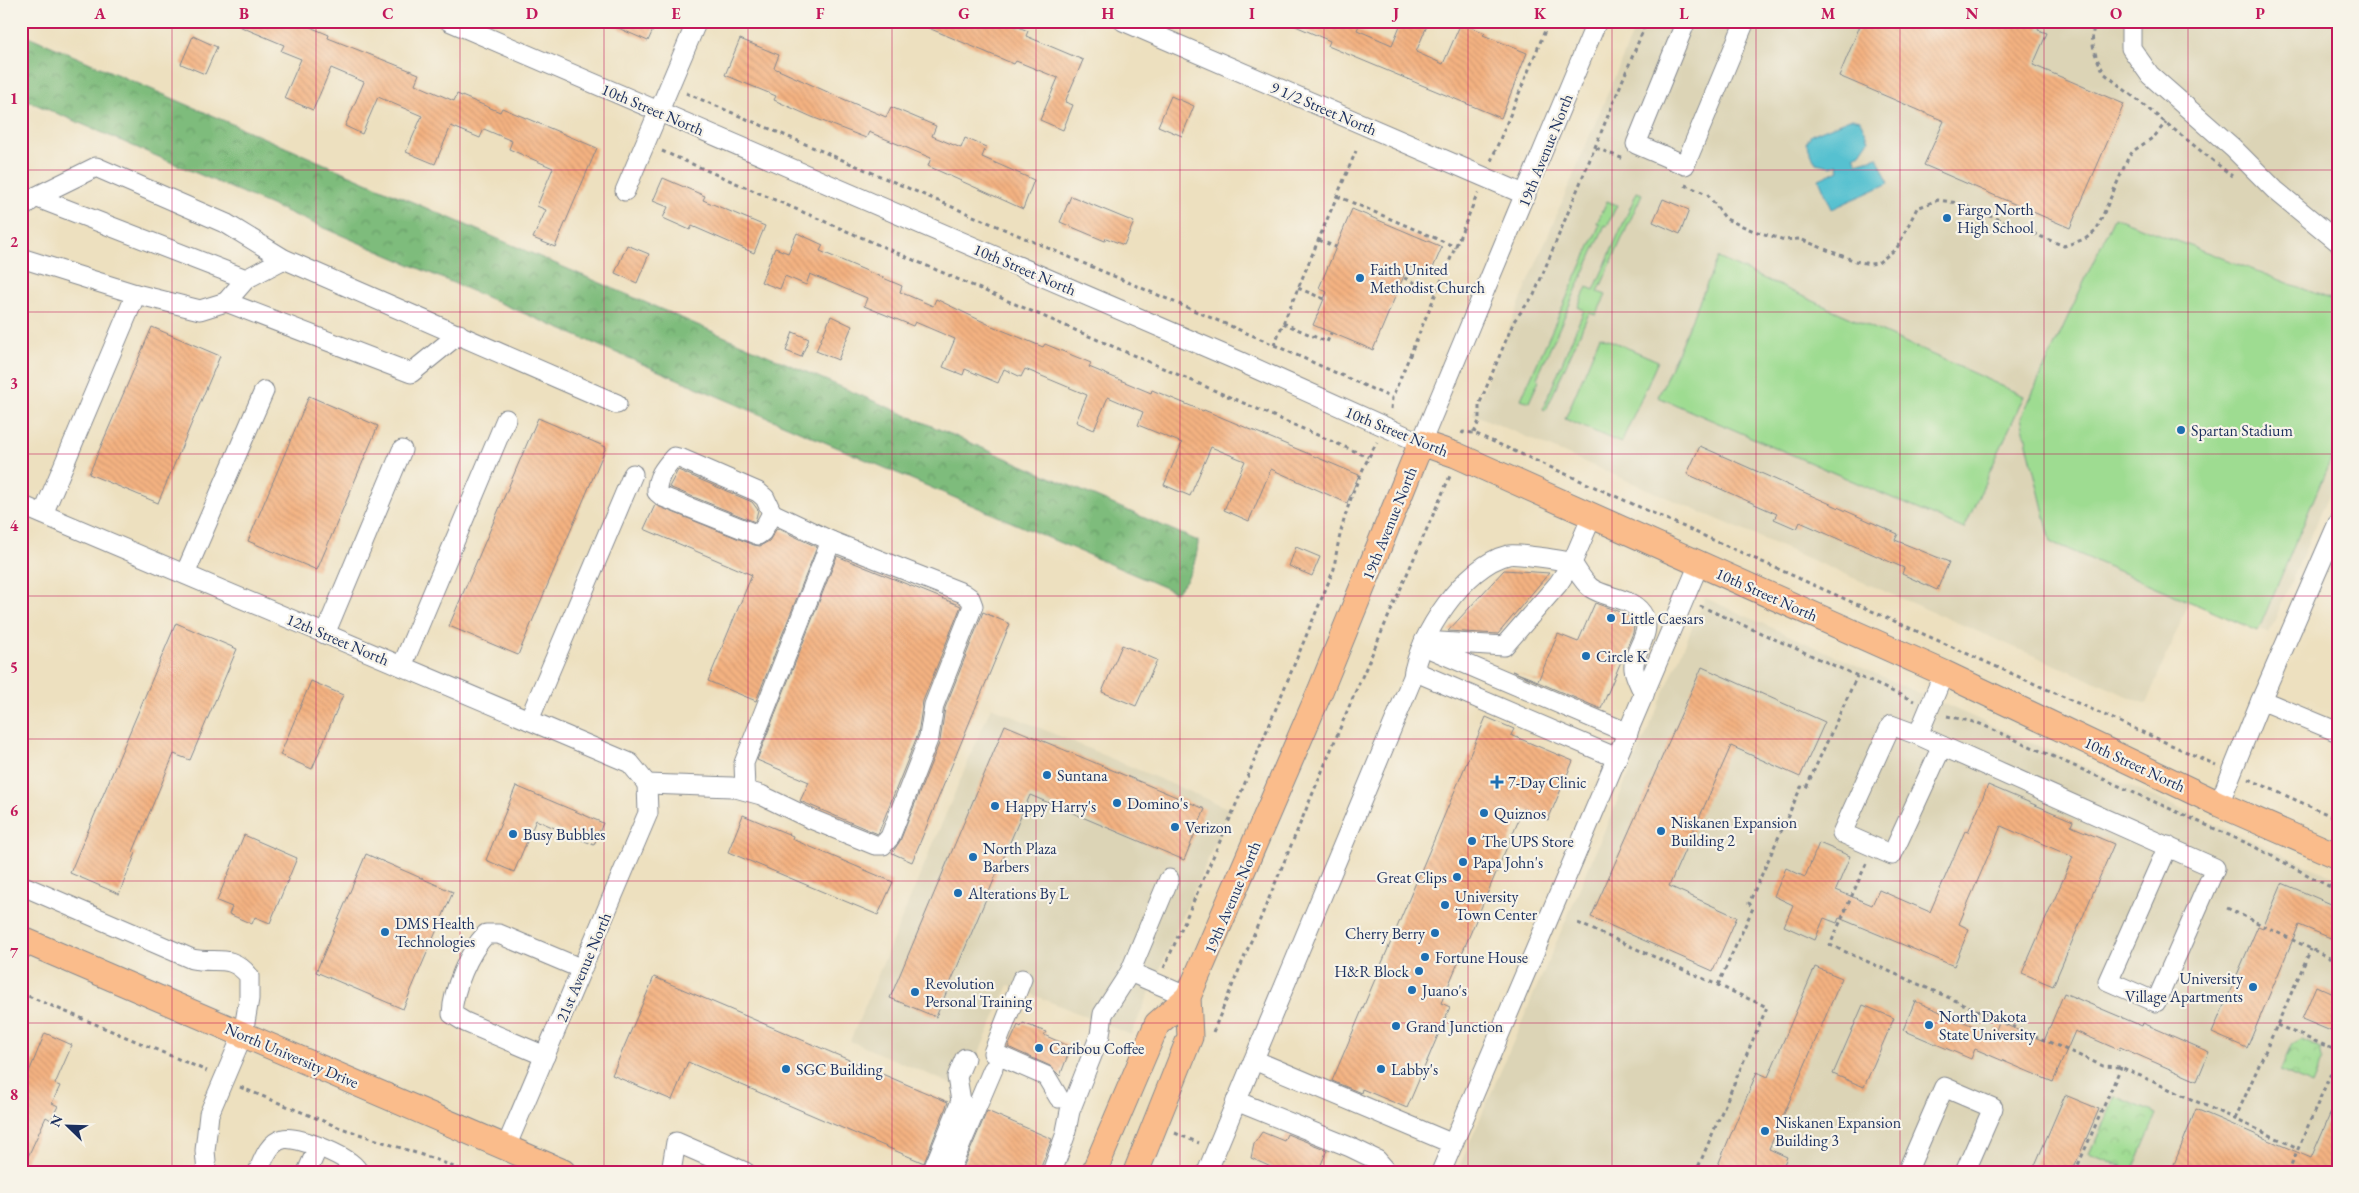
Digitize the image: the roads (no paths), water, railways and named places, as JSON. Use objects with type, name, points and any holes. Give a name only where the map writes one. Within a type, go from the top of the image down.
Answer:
[{"type":"main road","name":"10th Street North","points":[[1422,443],[1456,455],[1944,673],[2219,804],[2338,856]]},
{"type":"main road","name":"19th Avenue North","points":[[1094,1172],[1157,1024],[1188,997],[1321,689],[1422,443]]},
{"type":"main road","name":"North University Drive","points":[[21,939],[563,1172]]},
{"type":"main road","name":"19th Avenue North","points":[[1136,1172],[1190,1037],[1188,997]]},
{"type":"street","name":"10th Street North","points":[[449,21],[1240,362],[1384,428],[1422,443]]},
{"type":"street","points":[[625,191],[697,21]]},
{"type":"street","name":"9 1/2 Street North","points":[[1123,21],[1526,194]]},
{"type":"street","name":"19th Avenue North","points":[[1422,443],[1597,21]]},
{"type":"street","points":[[1686,21],[1636,144],[1685,165],[1745,21]]},
{"type":"street","points":[[2131,21],[2131,48],[2150,75],[2233,148],[2275,190],[2338,242]]},
{"type":"street","points":[[28,203],[96,167],[228,224],[284,259],[617,404]]},
{"type":"street","points":[[28,203],[246,279]]},
{"type":"street","points":[[21,258],[136,294],[200,310],[226,302],[246,279],[284,259]]},
{"type":"street","points":[[44,514],[136,294]]},
{"type":"street","points":[[226,302],[411,373],[459,334]]},
{"type":"street","points":[[185,574],[264,391]]},
{"type":"street","points":[[402,666],[506,419]]},
{"type":"street","points":[[325,634],[402,450]]},
{"type":"street","points":[[647,784],[732,787],[761,795],[810,819],[875,846],[883,845],[890,837],[929,737],[934,705],[973,606],[970,598],[963,593],[831,541],[772,512],[765,498],[758,492],[682,459],[674,458],[663,469],[657,486],[657,492],[663,497],[758,535],[762,532],[772,512]]},
{"type":"street","points":[[529,720],[633,474]]},
{"type":"street","name":"12th Street North","points":[[21,505],[630,763],[647,784]]},
{"type":"street","points":[[1423,643],[1504,646],[1558,584],[1572,562],[1592,516]]},
{"type":"street","points":[[2219,804],[2261,700],[2338,523]]},
{"type":"street","points":[[745,790],[744,763],[831,541]]},
{"type":"street","points":[[1207,1172],[1414,671],[1423,643],[1430,628],[1445,607],[1470,579],[1489,563],[1509,554],[1572,562],[1590,587],[1626,601],[1637,608],[1644,616],[1646,625],[1644,637],[1636,654],[1634,670],[1644,695]]},
{"type":"street","points":[[1441,1172],[1700,564]]},
{"type":"street","points":[[1423,643],[1628,733]]},
{"type":"street","points":[[1414,671],[1617,758]]},
{"type":"street","points":[[1918,736],[1944,673]]},
{"type":"street","points":[[2261,700],[2338,732]]},
{"type":"street","points":[[1942,746],[1892,855],[1842,833],[1891,725],[1942,746],[2168,846],[2215,868],[2156,1002],[2108,981],[2168,846]]},
{"type":"street","name":"21st Avenue North","points":[[506,1147],[648,813],[647,784]]},
{"type":"street","points":[[1052,1172],[1070,1111],[1100,1035],[1103,1014],[1130,972],[1169,879]]},
{"type":"street","points":[[21,885],[192,958],[205,961],[223,960],[233,962],[250,976],[249,999],[243,1034],[209,1114],[205,1151],[206,1172]]},
{"type":"street","points":[[545,1056],[465,1022],[452,1014],[453,999],[475,945],[486,934],[499,934],[582,969]]},
{"type":"street","points":[[1130,972],[1188,997]]},
{"type":"street","points":[[1022,979],[992,1053],[1046,1076],[1060,1098]]},
{"type":"street","points":[[932,1172],[961,1101],[957,1077],[965,1058]]},
{"type":"street","points":[[1254,1060],[1453,1144]]},
{"type":"street","points":[[949,1172],[993,1069]]},
{"type":"street","points":[[1907,1172],[1944,1086],[1993,1108],[1964,1172]]},
{"type":"street","points":[[1236,1101],[1377,1160],[1385,1172]]},
{"type":"street","points":[[258,1172],[267,1151],[282,1139],[296,1139],[348,1160],[358,1172]]},
{"type":"street","points":[[671,1172],[676,1142],[745,1172]]},
{"type":"street","points":[[307,1172],[318,1148]]},
{"type":"water","points":[[1852,118],[1860,120],[1869,140],[1860,153],[1854,156],[1857,163],[1877,157],[1889,183],[1832,209],[1819,179],[1839,170],[1837,164],[1830,166],[1816,163],[1806,143],[1811,135]]},
{"type":"place","name":"Fargo North High School","points":[[1947,218]]},
{"type":"place","name":"Faith United Methodist Church","points":[[1360,278]]},
{"type":"place","name":"Spartan Stadium","points":[[2181,430]]},
{"type":"place","name":"Little Caesars","points":[[1611,618]]},
{"type":"place","name":"Circle K","points":[[1586,656]]},
{"type":"place","name":"Suntana","points":[[1047,775]]},
{"type":"place","name":"7-Day Clinic","points":[[1497,782]]},
{"type":"place","name":"Domino's","points":[[1117,803]]},
{"type":"place","name":"Happy Harry's","points":[[995,806]]},
{"type":"place","name":"Quiznos","points":[[1484,813]]},
{"type":"place","name":"Verizon","points":[[1175,827]]},
{"type":"place","name":"Niskanen Expansion Building 2","points":[[1661,831]]},
{"type":"place","name":"Busy Bubbles","points":[[513,834]]},
{"type":"place","name":"The UPS Store","points":[[1472,841]]},
{"type":"place","name":"North Plaza Barbers","points":[[973,857]]},
{"type":"place","name":"Papa John's","points":[[1463,862]]},
{"type":"place","name":"Great Clips","points":[[1457,877]]},
{"type":"place","name":"Alterations By L","points":[[958,893]]},
{"type":"place","name":"University Town Center","points":[[1445,905]]},
{"type":"place","name":"DMS Health Technologies","points":[[385,932]]},
{"type":"place","name":"Cherry Berry","points":[[1435,933]]},
{"type":"place","name":"Fortune House","points":[[1425,957]]},
{"type":"place","name":"H&R Block","points":[[1419,971]]},
{"type":"place","name":"University Village Apartments","points":[[2253,987]]},
{"type":"place","name":"Juano's","points":[[1412,990]]},
{"type":"place","name":"Revolution Personal Training","points":[[915,992]]},
{"type":"place","name":"North Dakota State University","points":[[1929,1025]]},
{"type":"place","name":"Grand Junction","points":[[1396,1026]]},
{"type":"place","name":"Caribou Coffee","points":[[1039,1048]]},
{"type":"place","name":"SGC Building","points":[[786,1069]]},
{"type":"place","name":"Labby's","points":[[1381,1069]]},
{"type":"place","name":"Niskanen Expansion Building 3","points":[[1765,1131]]}]
